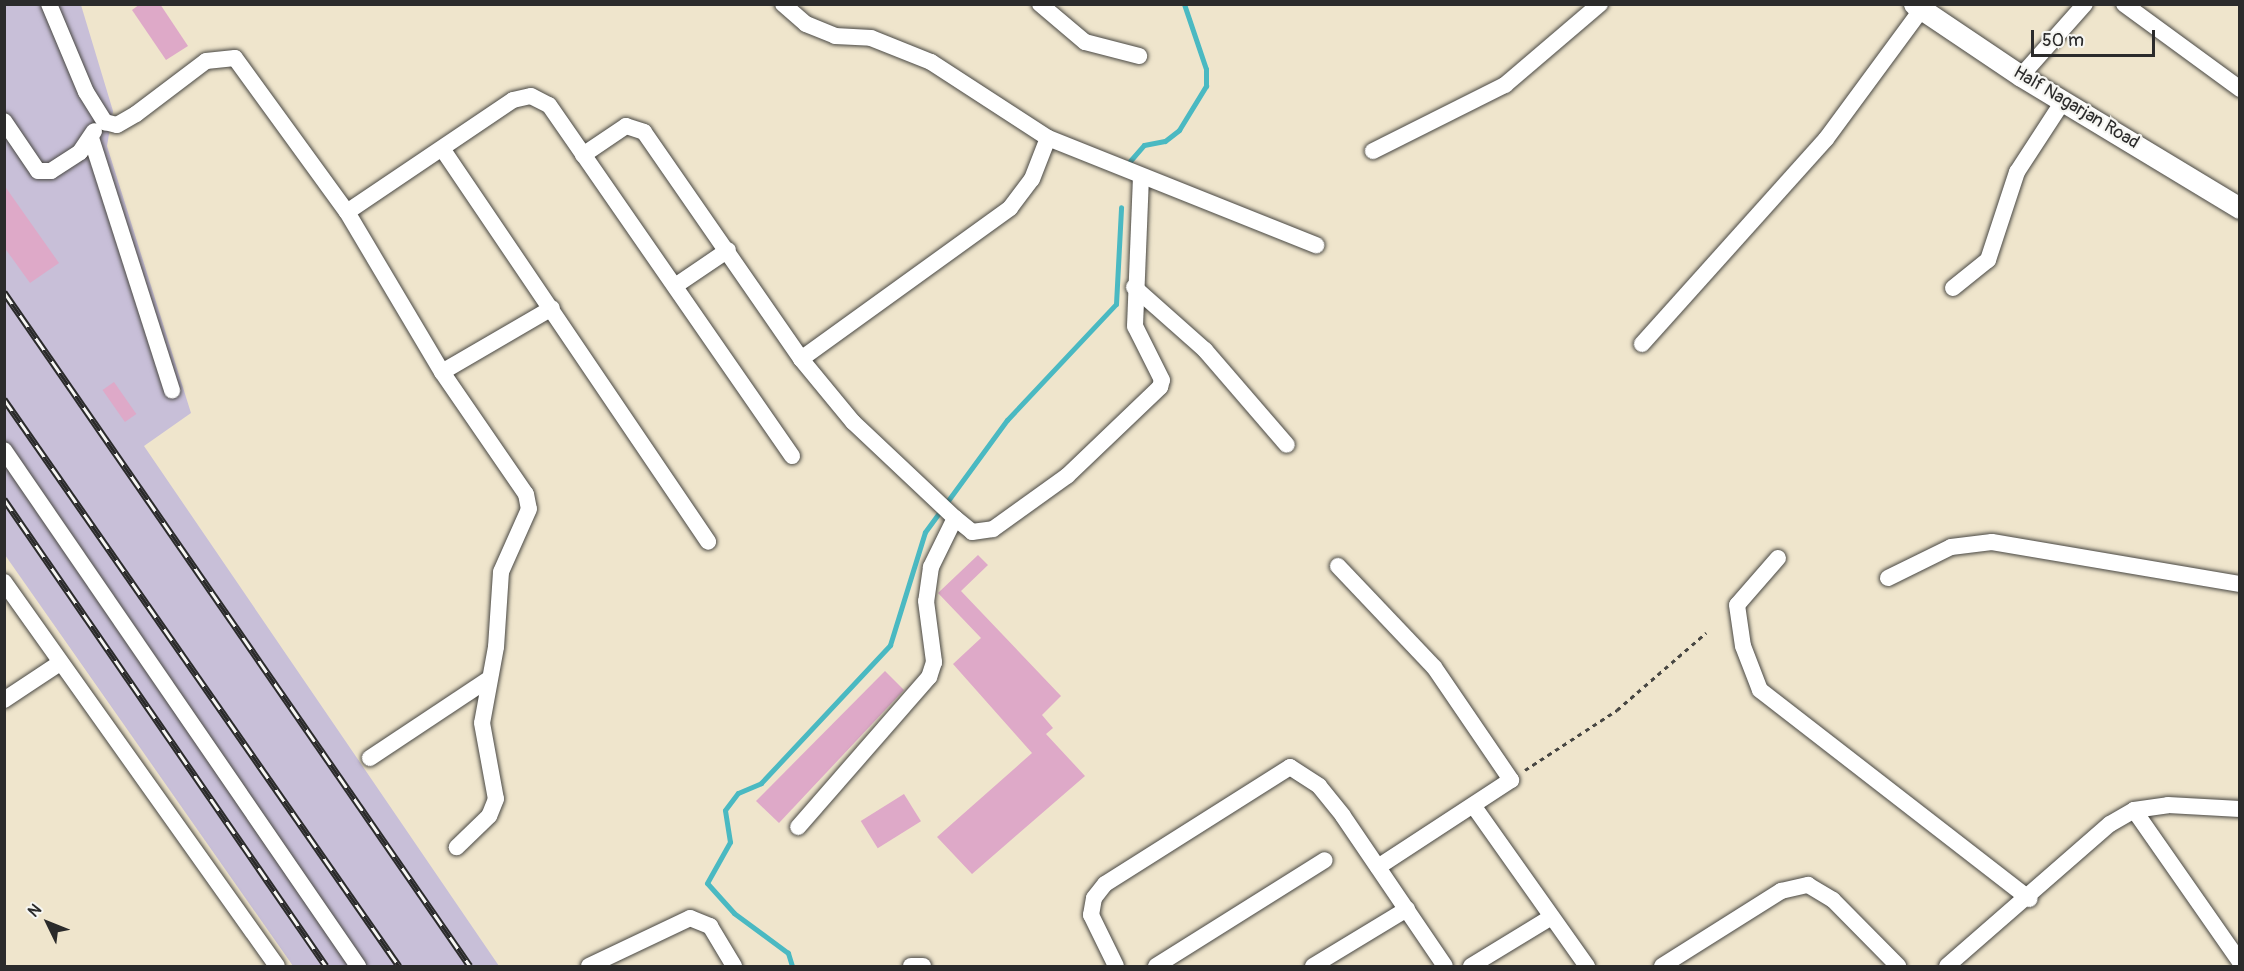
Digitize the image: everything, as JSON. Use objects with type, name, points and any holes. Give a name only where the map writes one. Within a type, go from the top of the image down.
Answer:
[{"type":"main road","name":"Half Nagarjan Road","points":[[1918,7],[2021,76],[2240,208]]},
{"type":"street","points":[[49,4],[97,112],[105,122],[117,125],[206,61],[235,58],[347,212],[442,372],[526,494],[530,509],[501,572],[482,723],[496,799],[489,816],[457,847]]},
{"type":"street","points":[[783,4],[816,28],[871,38],[931,62],[1048,138],[1141,179],[1316,245]]},
{"type":"street","points":[[1040,4],[1085,42],[1138,56]]},
{"type":"street","points":[[1373,151],[1505,85],[1600,4]]},
{"type":"street","points":[[2021,76],[2085,4]]},
{"type":"street","points":[[2124,4],[2240,89]]},
{"type":"street","points":[[1642,344],[1826,139],[1918,7]]},
{"type":"street","points":[[347,212],[443,150],[505,105],[531,96],[549,105],[792,456]]},
{"type":"street","points":[[1953,288],[1988,260],[2017,172],[2064,100]]},
{"type":"street","points":[[97,112],[92,141],[172,390]]},
{"type":"street","points":[[4,121],[38,171],[51,171],[92,141]]},
{"type":"street","points":[[583,155],[626,126],[644,132],[728,250],[801,360],[853,422],[972,532],[993,529],[1067,477],[1160,387],[1162,380],[1137,338],[1134,287],[1141,179]]},
{"type":"street","points":[[801,360],[1010,208],[1032,178],[1048,138]]},
{"type":"street","points":[[443,150],[552,308],[708,542]]},
{"type":"street","points":[[675,286],[728,250]]},
{"type":"street","points":[[1134,287],[1205,350],[1287,445]]},
{"type":"street","points":[[442,372],[552,308]]},
{"type":"street","points":[[4,450],[358,966]]},
{"type":"street","points":[[798,826],[929,676],[934,662],[929,580],[936,551],[951,515]]},
{"type":"street","points":[[1888,578],[1951,547],[1992,542],[2240,584]]},
{"type":"street","points":[[1778,558],[1737,605],[1741,638],[1760,690],[2029,899]]},
{"type":"street","points":[[1338,566],[1434,668],[1511,780],[1475,808],[1378,867]]},
{"type":"street","points":[[4,582],[277,966]]},
{"type":"street","points":[[4,700],[60,663]]},
{"type":"street","points":[[370,758],[489,679]]},
{"type":"street","points":[[1116,966],[1092,915],[1094,897],[1105,884],[1290,766],[1319,786],[1378,867],[1445,966]]},
{"type":"street","points":[[1947,966],[2029,899],[2110,824],[2134,810],[2168,805],[2240,809]]},
{"type":"street","points":[[1475,808],[1550,918],[1587,966]]},
{"type":"street","points":[[2134,810],[2240,962]]},
{"type":"street","points":[[1156,966],[1325,860]]},
{"type":"street","points":[[1662,966],[1781,891],[1808,885],[1833,900],[1899,966]]},
{"type":"street","points":[[1313,966],[1407,909]]},
{"type":"street","points":[[589,966],[690,918],[710,926],[734,966]]},
{"type":"street","points":[[1471,966],[1550,918]]},
{"type":"street","points":[[911,966],[923,966]]},
{"type":"path","points":[[1511,780],[1617,710],[1706,633]]},
{"type":"shaded area","points":[[4,5],[81,5],[113,111],[107,146],[191,413],[144,446],[499,966],[293,966],[5,555]]},
{"type":"building","points":[[140,4],[160,4],[188,46],[166,60],[132,10]]},
{"type":"building","points":[[4,185],[59,263],[30,283],[4,247]]},
{"type":"building","points":[[114,382],[136,414],[125,422],[103,390]]},
{"type":"building","points":[[978,555],[988,565],[961,591],[1061,696],[1042,715],[1053,728],[1046,734],[1085,776],[972,874],[937,837],[1032,753],[953,664],[981,638],[938,593]]},
{"type":"building","points":[[885,671],[904,690],[779,823],[756,801]]},
{"type":"building","points":[[904,794],[921,821],[878,848],[861,821]]},
{"type":"waterway","points":[[1130,161],[1144,145],[1165,141],[1179,130],[1206,86],[1206,69],[1184,4]]},
{"type":"waterway","points":[[792,966],[788,953],[734,913],[707,883],[730,842],[725,810],[738,793],[761,783],[890,645],[925,532],[1007,420],[1116,304],[1121,207]]},
{"type":"railway","points":[[4,292],[470,966]]},
{"type":"railway","points":[[4,399],[399,966]]},
{"type":"railway","points":[[4,499],[326,966]]}]
